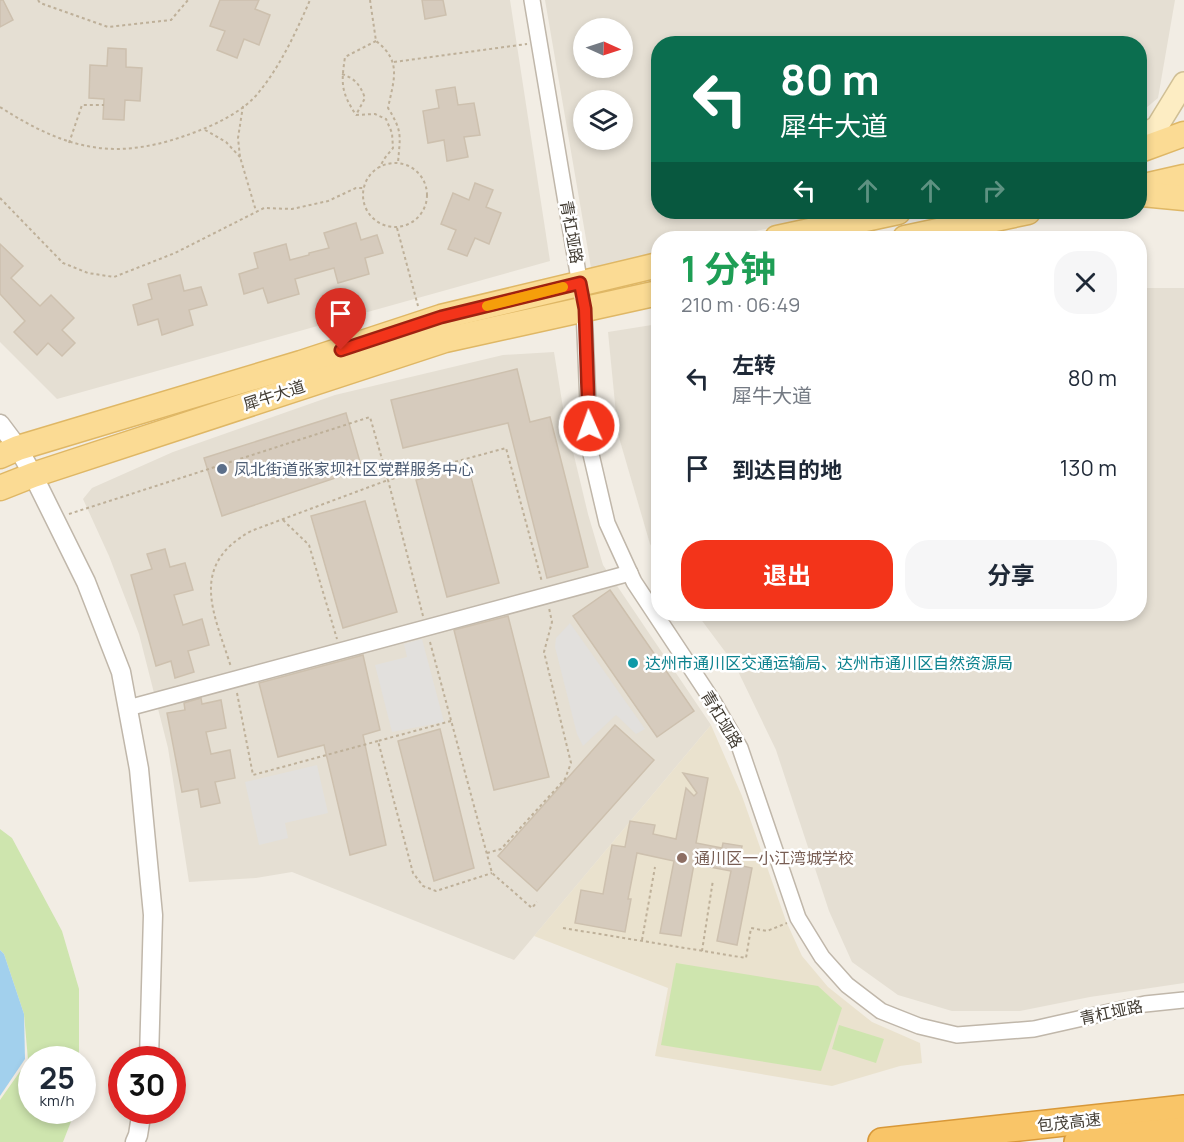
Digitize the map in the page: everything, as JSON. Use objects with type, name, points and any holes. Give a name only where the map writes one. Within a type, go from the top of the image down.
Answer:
[{"type":"highway","name":"包茂高速","points":[[882,1142],[1184,1109]]},
{"type":"highway","name":"包茂高速","points":[[1078,1142],[1184,1131]]},
{"type":"main road","points":[[1147,132],[1157,127],[1184,83]]},
{"type":"main road","points":[[1147,147],[1184,134]]},
{"type":"main road","points":[[1147,185],[1184,177]]},
{"type":"main road","points":[[1147,195],[1184,198]]},
{"type":"main road","points":[[810,231],[865,219]]},
{"type":"main road","points":[[938,231],[995,219]]},
{"type":"main road","name":"犀牛大道","points":[[9,452],[422,324],[651,267]]},
{"type":"main road","name":"犀牛大道","points":[[0,488],[33,475],[445,340],[651,295]]},
{"type":"street","name":"青杠垭路","points":[[532,0],[585,309],[590,450],[607,523],[630,573],[651,606]]},
{"type":"street","points":[[0,424],[9,452],[33,475],[86,582],[117,662],[128,708],[138,769],[153,915],[149,1046]]},
{"type":"street","points":[[128,708],[630,573]]},
{"type":"street","name":"青杠垭路","points":[[660,621],[740,748],[798,918],[822,957],[847,985],[881,1011],[919,1026],[957,1035],[1034,1029],[1145,1004],[1184,1000]]},
{"type":"street","points":[[135,1142],[140,1124]]},
{"type":"path","points":[[38,0],[40,3],[108,27],[171,20],[188,0]]},
{"type":"path","points":[[0,107],[42,132],[69,143],[103,150],[137,149],[177,140],[204,129],[235,112],[258,94],[298,28],[310,0]]},
{"type":"path","points":[[370,0],[376,41],[384,47],[394,62],[394,79],[388,108],[401,136],[398,163]]},
{"type":"path","points":[[356,115],[344,96],[342,74],[345,57],[376,41]]},
{"type":"path","points":[[394,62],[539,42]]},
{"type":"path","points":[[342,74],[360,84],[365,98],[356,115]]},
{"type":"path","points":[[69,143],[82,105],[104,105]]},
{"type":"path","points":[[243,106],[238,138],[240,157],[257,212]]},
{"type":"path","points":[[356,115],[375,114],[386,119],[392,133],[393,148],[380,167]]},
{"type":"path","points":[[204,129],[226,142],[240,157]]},
{"type":"path","points":[[398,163],[408,165],[417,171],[427,190],[427,200],[416,219],[397,226],[377,221],[370,214],[365,204],[365,188],[370,175],[380,167],[398,163]]},
{"type":"path","points":[[0,198],[63,263],[88,273],[114,277],[175,252],[264,208],[292,209],[328,201],[356,188],[365,188]]},
{"type":"path","points":[[397,226],[422,324]]},
{"type":"path","points":[[55,519],[370,417],[388,480],[250,531],[233,540],[221,553],[211,577],[211,600],[234,679],[253,775],[451,721]]},
{"type":"path","points":[[283,520],[309,545],[341,651]]},
{"type":"path","points":[[487,853],[501,849],[565,779],[571,763],[544,652],[552,622],[546,595]]},
{"type":"path","points":[[378,741],[413,873],[423,886],[436,891],[492,873]]},
{"type":"path","points":[[642,941],[655,867]]},
{"type":"path","points":[[702,951],[713,880]]},
{"type":"path","points":[[563,928],[746,958],[751,928],[767,932],[798,918]]},
{"type":"shaded area","points":[[0,0],[510,0],[550,261],[57,399],[0,342]]},
{"type":"shaded area","points":[[545,0],[1175,0],[1158,98],[1147,107],[1147,36],[651,36],[651,219],[812,219],[756,231],[651,231],[651,255],[591,268]]},
{"type":"shaded area","points":[[1147,288],[1184,288],[1184,983],[1090,997],[1020,1011],[952,1011],[898,995],[852,962],[829,911],[776,750],[735,665],[702,621],[1147,621]]},
{"type":"shaded area","points":[[651,325],[651,546],[618,434],[608,332]]},
{"type":"shaded area","points":[[554,352],[564,414],[603,565],[711,725],[514,960],[292,872],[256,878],[189,882],[168,748],[139,634],[109,556],[83,499],[92,488],[173,452],[335,395],[503,355]]},
{"type":"shaded area","points":[[570,623],[645,729],[636,734],[616,715],[583,746],[577,734],[555,647],[556,638]]},
{"type":"shaded area","points":[[422,639],[444,722],[392,732],[375,665],[407,657],[404,644]]},
{"type":"shaded area","name":"通川区一小江湾城学校","points":[[711,725],[742,796],[786,921],[802,956],[828,987],[872,1022],[920,1043],[922,1063],[900,1066],[832,1086],[655,1056],[668,988],[534,936]]},
{"type":"shaded area","points":[[317,765],[328,813],[285,823],[288,838],[259,845],[245,782]]},
{"type":"green space","points":[[0,829],[12,838],[62,931],[79,989],[79,1046],[27,1046],[24,1014],[4,954],[0,950]]},
{"type":"green space","points":[[676,963],[818,986],[842,1008],[821,1071],[661,1045]]},
{"type":"green space","points":[[839,1025],[884,1039],[876,1063],[832,1049]]},
{"type":"green space","points":[[18,1074],[18,1124],[70,1124],[63,1142],[0,1142],[0,1100]]},
{"type":"water","points":[[0,950],[4,954],[24,1014],[25,1046],[18,1046],[18,1069],[0,1096]]},
{"type":"building","points":[[0,0],[3,0],[13,20],[0,27]]},
{"type":"building","points":[[220,0],[259,0],[255,9],[270,15],[259,45],[244,39],[237,58],[217,50],[225,31],[210,26]]},
{"type":"building","points":[[422,0],[443,0],[446,15],[425,19]]},
{"type":"building","points":[[108,48],[126,49],[126,67],[142,68],[140,101],[125,100],[124,120],[103,119],[104,99],[89,98],[90,65],[107,66]]},
{"type":"building","points":[[455,87],[458,105],[474,103],[480,135],[464,137],[468,157],[447,161],[444,140],[428,143],[423,111],[439,108],[436,90]]},
{"type":"building","points":[[475,183],[493,190],[486,207],[501,213],[489,244],[475,238],[467,256],[448,249],[456,230],[441,224],[453,193],[469,200]]},
{"type":"building","points":[[356,223],[361,240],[377,235],[383,253],[365,258],[369,274],[338,283],[334,268],[295,279],[299,294],[268,303],[263,288],[244,294],[239,274],[258,268],[254,253],[286,244],[290,260],[309,255],[309,253],[329,248],[324,233]]},
{"type":"building","points":[[0,244],[23,266],[11,278],[40,306],[51,295],[74,318],[62,330],[75,343],[62,356],[48,343],[37,355],[14,332],[25,321],[0,294]]},
{"type":"building","points":[[180,275],[184,291],[201,287],[207,305],[189,310],[193,325],[162,335],[158,319],[138,325],[133,305],[152,299],[148,284]]},
{"type":"building","points":[[517,369],[530,422],[550,417],[588,567],[547,578],[508,423],[403,448],[391,400]]},
{"type":"building","points":[[346,413],[362,469],[222,516],[204,458]]},
{"type":"building","points":[[468,466],[499,583],[447,597],[416,480]]},
{"type":"building","points":[[365,501],[397,612],[343,628],[311,516]]},
{"type":"building","points":[[165,549],[170,567],[185,563],[193,590],[174,595],[183,625],[202,619],[209,645],[188,651],[194,672],[175,678],[171,661],[156,666],[131,575],[152,569],[147,554]]},
{"type":"building","name":"达州市通川区交通运输局、达州市通川区自然资源局","points":[[610,590],[694,711],[657,737],[573,616]]},
{"type":"building","points":[[508,616],[549,777],[494,790],[454,630]]},
{"type":"building","points":[[363,655],[380,730],[363,735],[386,845],[350,855],[324,745],[278,757],[259,683]]},
{"type":"building","points":[[201,698],[202,704],[221,700],[226,728],[206,732],[211,754],[230,750],[235,778],[215,782],[220,803],[201,807],[198,789],[182,792],[167,713],[185,710],[184,703]]},
{"type":"building","points":[[615,725],[654,760],[537,891],[498,856]]},
{"type":"building","points":[[440,729],[474,868],[434,881],[398,741]]},
{"type":"building","points":[[683,773],[708,778],[696,843],[722,848],[723,843],[742,846],[738,865],[752,868],[737,945],[717,941],[731,871],[694,864],[681,936],[660,933],[674,861],[637,853],[628,899],[631,899],[625,932],[575,923],[581,890],[603,894],[612,845],[625,847],[630,821],[655,825],[653,834],[676,839],[686,788],[694,796],[697,793]]},
{"type":"slow traffic","points":[[487,306],[563,287]]},
{"type":"place","name":"凤北街道张家坝社区党群服务中心","points":[[222,469]]},
{"type":"place","name":"达州市通川区交通运输局、达州市通川区自然资源局","points":[[633,663]]},
{"type":"place","name":"通川区一小江湾城学校","points":[[682,858]]},
{"type":"route","points":[[341,350],[441,317],[580,283],[585,309],[589,426]]}]
